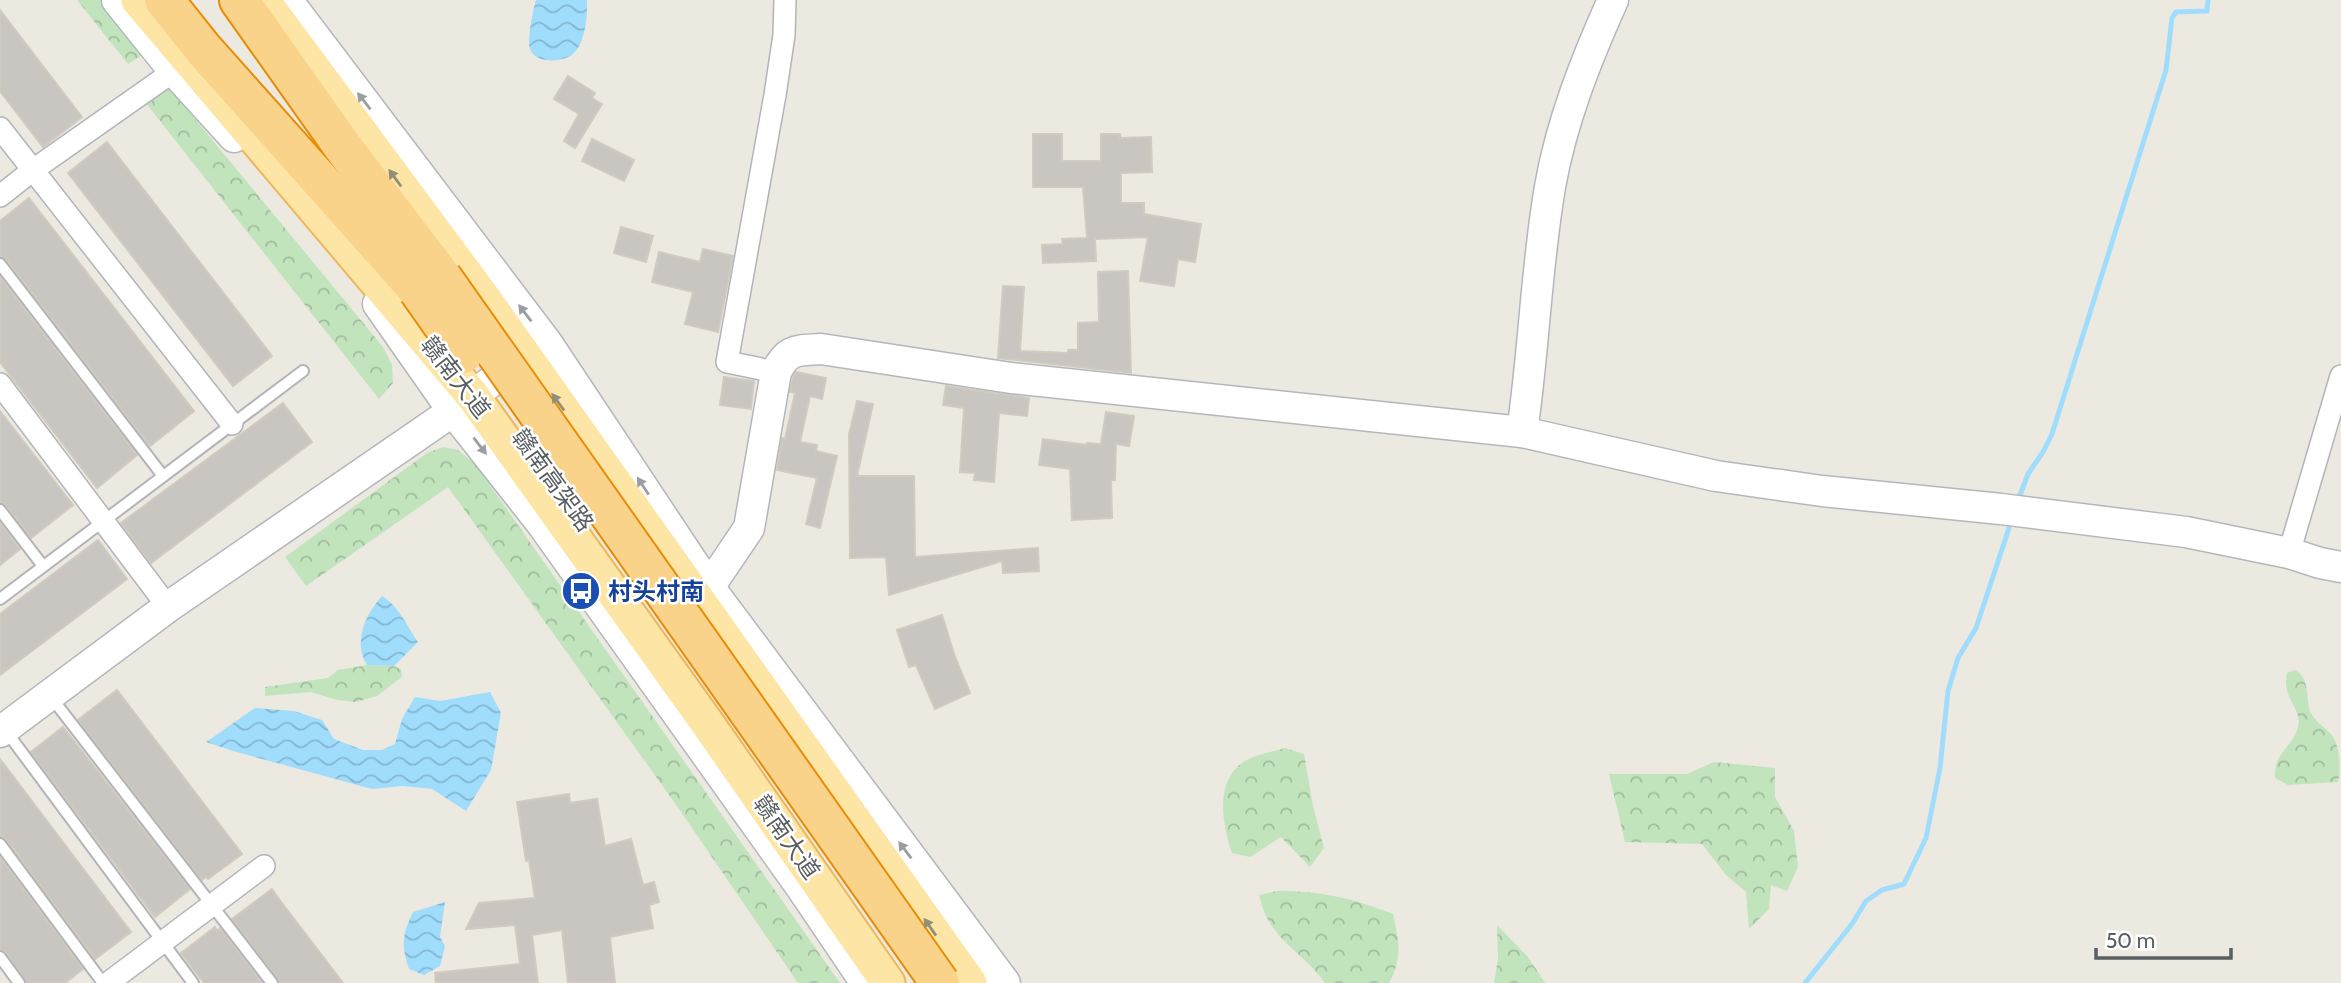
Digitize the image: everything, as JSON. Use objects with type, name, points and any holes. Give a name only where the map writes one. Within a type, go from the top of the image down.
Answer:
[{"type":"highway","points":[[252,6],[357,127]]},
{"type":"highway","name":"赣南高架路","points":[[252,6],[430,284],[913,983]]},
{"type":"highway","name":"赣南高架路","points":[[152,8],[204,50],[430,284],[940,983]]},
{"type":"main road","name":"赣南大道","points":[[152,8],[422,334],[462,403],[532,477],[708,723],[888,983]]},
{"type":"main road","points":[[357,127],[481,294],[536,349],[583,437],[970,983]]},
{"type":"main road","points":[[422,334],[481,294]]},
{"type":"main road","points":[[532,477],[583,437]]},
{"type":"street","points":[[117,0],[174,71],[355,271],[462,403],[542,524],[794,877],[866,983]]},
{"type":"street","points":[[287,0],[709,587],[1005,983]]},
{"type":"street","points":[[776,372],[727,362],[775,95],[786,0]]},
{"type":"street","points":[[1522,432],[1550,186],[1571,105],[1613,0]]},
{"type":"street","points":[[0,196],[174,71]]},
{"type":"street","points":[[0,128],[232,424]]},
{"type":"street","points":[[2,730],[168,607],[536,349]]},
{"type":"street","points":[[709,587],[749,528],[776,372],[783,357],[795,351],[821,349],[1011,378],[1522,432],[1716,476],[1822,491],[2001,509],[2186,532],[2289,553],[2341,567]]},
{"type":"street","points":[[2289,553],[2341,376]]},
{"type":"street","points":[[0,384],[168,607]]},
{"type":"street","points":[[106,983],[264,866]]},
{"type":"lane","points":[[0,264],[163,476]]},
{"type":"lane","points":[[0,599],[303,371]]},
{"type":"lane","points":[[0,510],[43,566]]},
{"type":"lane","points":[[50,695],[272,983]]},
{"type":"lane","points":[[2,730],[193,983]]},
{"type":"lane","points":[[0,844],[106,983]]},
{"type":"lane","points":[[0,957],[19,983]]},
{"type":"green space","points":[[77,0],[100,0],[144,54],[128,64]]},
{"type":"green space","points":[[167,85],[383,347],[392,365],[393,383],[379,399],[145,102]]},
{"type":"green space","points":[[443,447],[458,450],[475,464],[840,983],[798,983],[677,806],[448,487],[306,586],[285,557],[427,453]]},
{"type":"green space","points":[[367,665],[394,666],[401,669],[402,677],[377,696],[356,702],[337,700],[311,692],[265,696],[265,687],[328,678],[338,670]]},
{"type":"green space","points":[[2295,670],[2304,679],[2312,715],[2332,735],[2337,745],[2338,782],[2288,785],[2275,778],[2277,762],[2298,727],[2298,714],[2289,697],[2286,682],[2287,673]]},
{"type":"green space","points":[[1285,748],[1304,754],[1324,848],[1310,867],[1281,837],[1250,857],[1232,853],[1225,827],[1223,799],[1231,774],[1240,764],[1253,757]]},
{"type":"green space","points":[[1714,762],[1775,768],[1775,797],[1794,831],[1798,867],[1787,891],[1771,885],[1769,909],[1749,929],[1746,892],[1726,875],[1702,844],[1625,842],[1609,774],[1687,774]]},
{"type":"green space","points":[[1277,891],[1308,892],[1336,897],[1393,914],[1398,957],[1389,983],[1325,983],[1278,934],[1266,916],[1259,895]]},
{"type":"green space","points":[[1497,925],[1528,957],[1545,983],[1494,983],[1498,959]]},
{"type":"water","points":[[536,0],[587,0],[583,36],[574,53],[564,59],[543,59],[533,54],[530,49]]},
{"type":"water","points":[[382,596],[398,610],[418,642],[394,666],[367,665],[361,647],[366,620]]},
{"type":"water","points":[[490,692],[501,713],[491,770],[466,811],[432,789],[403,786],[372,789],[206,742],[255,708],[294,711],[322,720],[334,739],[363,750],[382,750],[395,744],[402,719],[415,697],[440,701]]},
{"type":"water","points":[[445,902],[440,937],[445,946],[440,966],[424,975],[409,969],[404,940],[413,912]]},
{"type":"building","points":[[0,10],[82,117],[43,147],[0,91]]},
{"type":"building","points":[[568,76],[595,93],[592,98],[602,104],[575,148],[564,141],[579,114],[554,99]]},
{"type":"building","points":[[1033,134],[1062,134],[1062,161],[1101,161],[1101,134],[1120,134],[1120,138],[1151,137],[1152,172],[1121,173],[1121,203],[1144,203],[1144,214],[1201,224],[1195,262],[1178,259],[1174,286],[1140,281],[1148,237],[1095,239],[1096,261],[1043,263],[1042,245],[1063,244],[1062,239],[1087,238],[1083,187],[1033,187]]},
{"type":"building","points":[[592,139],[634,160],[624,181],[582,161]]},
{"type":"building","points":[[107,142],[272,356],[233,386],[68,173]]},
{"type":"building","points":[[29,198],[194,411],[150,446],[6,259],[0,256],[0,221]]},
{"type":"building","points":[[621,227],[653,236],[646,262],[614,253]]},
{"type":"building","points":[[703,249],[733,256],[718,332],[685,324],[693,292],[652,282],[659,252],[700,262]]},
{"type":"building","points":[[1128,271],[1131,373],[998,358],[1003,286],[1024,287],[1020,351],[1068,353],[1068,350],[1078,350],[1078,323],[1099,322],[1098,272]]},
{"type":"building","points":[[0,277],[137,455],[97,488],[0,362]]},
{"type":"building","points":[[796,372],[826,378],[822,399],[810,396],[800,442],[817,445],[816,451],[837,456],[820,528],[806,524],[817,478],[777,470],[782,438],[785,439],[795,393],[790,392]]},
{"type":"building","points":[[724,377],[754,381],[751,409],[720,405]]},
{"type":"building","points":[[946,386],[1029,398],[1027,416],[999,413],[994,482],[974,480],[975,473],[960,472],[964,408],[943,405]]},
{"type":"building","points":[[857,401],[873,404],[857,476],[914,476],[915,557],[1038,548],[1039,571],[1003,573],[1002,561],[889,595],[886,557],[850,558],[849,434]]},
{"type":"building","points":[[283,403],[312,442],[151,563],[121,523]]},
{"type":"building","points":[[0,411],[73,505],[31,538],[6,505],[0,502]]},
{"type":"building","points":[[1106,412],[1134,416],[1129,446],[1116,444],[1115,480],[1111,480],[1112,518],[1072,520],[1070,469],[1039,465],[1043,439],[1087,445],[1101,444]]},
{"type":"building","points":[[0,523],[20,549],[0,565]]},
{"type":"building","points":[[98,540],[127,579],[0,675],[0,614]]},
{"type":"building","points":[[942,615],[970,693],[935,709],[916,665],[909,667],[897,630]]},
{"type":"building","points":[[117,690],[242,854],[208,879],[206,877],[202,880],[78,720]]},
{"type":"building","points":[[63,727],[190,889],[155,917],[31,752]]},
{"type":"building","points":[[0,759],[131,932],[95,959],[6,839],[0,836]]},
{"type":"building","points":[[569,794],[570,803],[597,799],[605,846],[631,839],[643,885],[654,882],[659,902],[649,905],[653,928],[610,937],[615,983],[568,983],[562,930],[532,935],[538,983],[436,983],[435,973],[520,964],[515,925],[466,929],[479,903],[535,898],[517,802]]},
{"type":"building","points":[[0,857],[83,969],[65,983],[27,983],[6,952],[0,949]]},
{"type":"building","points":[[272,889],[343,983],[280,983],[232,919]]},
{"type":"building","points":[[215,927],[217,931],[220,928],[262,983],[204,983],[181,953]]},
{"type":"waterway","points":[[2017,503],[2028,474],[2052,434],[2166,70],[2172,18],[2176,12],[2207,11],[2208,0]]},
{"type":"waterway","points":[[1805,983],[1852,924],[1866,901],[1882,890],[1904,884],[1926,838],[1940,768],[1948,691],[1958,658],[1976,628],[2012,519]]},
{"type":"place","name":"村头村南","points":[[581,591]]}]
